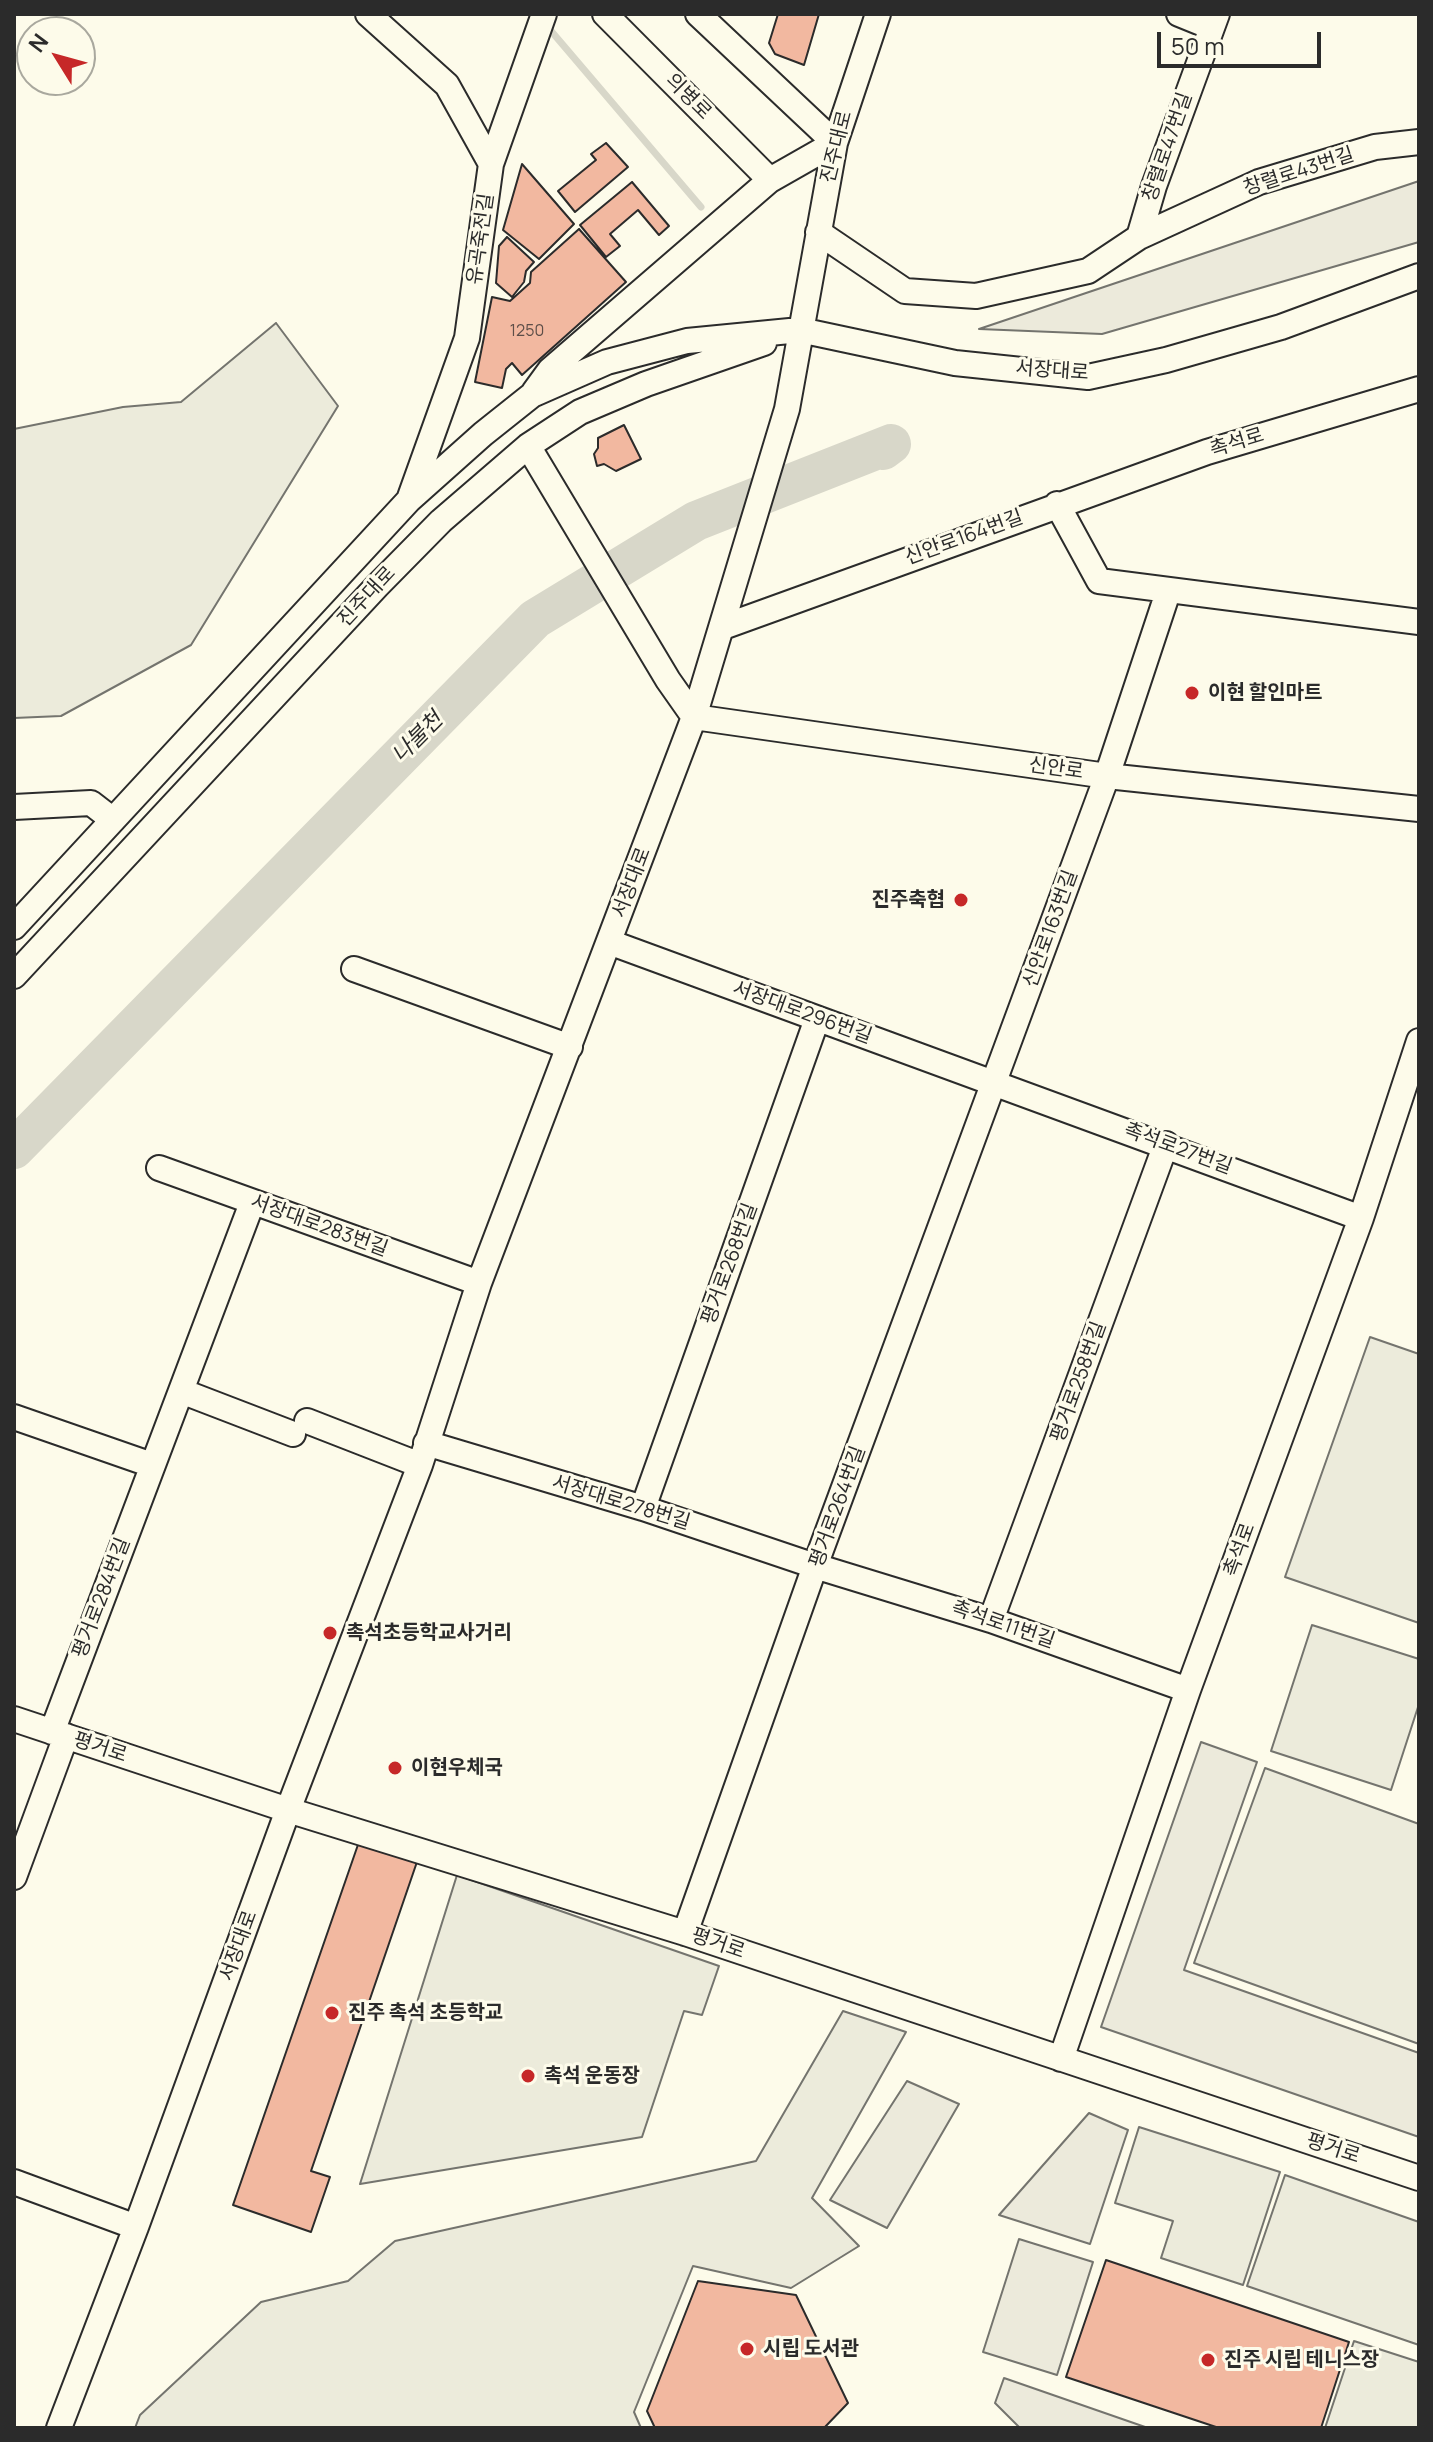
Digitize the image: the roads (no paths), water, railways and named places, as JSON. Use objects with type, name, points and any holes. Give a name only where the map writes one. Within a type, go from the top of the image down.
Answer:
[{"type":"street","name":"유곡죽전길","points":[[368,14],[447,85],[491,164],[467,338],[409,500]]},
{"type":"street","points":[[491,164],[544,14]]},
{"type":"street","name":"의병로","points":[[605,14],[770,180]]},
{"type":"street","points":[[532,395],[550,370],[770,180],[835,143],[698,14]]},
{"type":"street","name":"진주대로","points":[[800,330],[835,143],[878,14]]},
{"type":"street","points":[[1179,14],[1214,20]]},
{"type":"street","name":"창렬로47번길","points":[[1139,237],[1154,186],[1214,20]]},
{"type":"street","name":"창렬로43번길","points":[[818,232],[905,291],[976,296],[1088,271],[1139,237],[1259,182],[1375,147],[1419,142]]},
{"type":"street","name":"서장대로","points":[[59,2428],[423,1454],[479,1283],[694,717],[787,409],[800,330],[955,363],[1088,377],[1166,360],[1281,327],[1419,276]]},
{"type":"street","name":"진주대로","points":[[14,927],[409,500],[532,395],[607,362],[687,341],[800,330]]},
{"type":"street","name":"진주대로","points":[[14,976],[377,586],[441,521],[528,446],[580,412],[646,384],[800,330]]},
{"type":"street","name":"촉석로","points":[[1057,504],[1207,452],[1419,389]]},
{"type":"street","points":[[528,446],[668,680],[694,717]]},
{"type":"street","points":[[1057,504],[1099,581],[1419,622]]},
{"type":"street","name":"신안로164번길","points":[[723,627],[1057,504]]},
{"type":"street","points":[[1107,776],[1168,592]]},
{"type":"street","name":"신안로","points":[[694,717],[1107,776],[1419,809]]},
{"type":"street","name":"신안로163번길","points":[[995,1083],[1107,776]]},
{"type":"street","points":[[14,807],[91,803],[113,820]]},
{"type":"street","name":"서장대로296번길","points":[[609,942],[995,1083]]},
{"type":"street","points":[[354,969],[570,1047]]},
{"type":"street","name":"평거로268번길","points":[[643,1508],[817,1019]]},
{"type":"street","name":"촉석로","points":[[1061,2059],[1188,1690],[1361,1218],[1419,1041]]},
{"type":"street","name":"촉석로27번길","points":[[995,1083],[1361,1218]]},
{"type":"street","name":"평거로264번길","points":[[685,1933],[815,1566],[995,1083]]},
{"type":"street","name":"평거로258번길","points":[[991,1620],[1166,1144]]},
{"type":"street","name":"서장대로283번길","points":[[159,1168],[479,1283]]},
{"type":"street","name":"평거로284번길","points":[[14,1877],[59,1734],[152,1465],[252,1203]]},
{"type":"street","points":[[181,1391],[300,1428],[423,1454]]},
{"type":"street","points":[[14,1417],[152,1465]]},
{"type":"street","name":"서장대로278번길","points":[[423,1454],[643,1508],[815,1566]]},
{"type":"street","name":"촉석로11번길","points":[[815,1566],[991,1620],[1188,1690]]},
{"type":"street","name":"평거로","points":[[14,1719],[288,1810],[685,1933],[1419,2178]]},
{"type":"street","points":[[14,2182],[136,2227]]},
{"type":"waterway","points":[[546,25],[701,207]]},
{"type":"waterway","name":"나불천","points":[[14,1149],[535,619],[696,521],[891,444],[883,450]]},
{"type":"place","name":"이현 할인마트","points":[[1192,693]]},
{"type":"place","name":"진주축협","points":[[961,900]]},
{"type":"place","name":"촉석초등학교사거리","points":[[330,1633]]},
{"type":"place","name":"이현우체국","points":[[395,1768]]},
{"type":"place","name":"진주 촉석 초등학교","points":[[332,2013]]},
{"type":"place","name":"촉석 운동장","points":[[528,2076]]},
{"type":"place","name":"시립 도서관","points":[[747,2349]]},
{"type":"place","name":"진주 시립 테니스장","points":[[1208,2360]]}]
